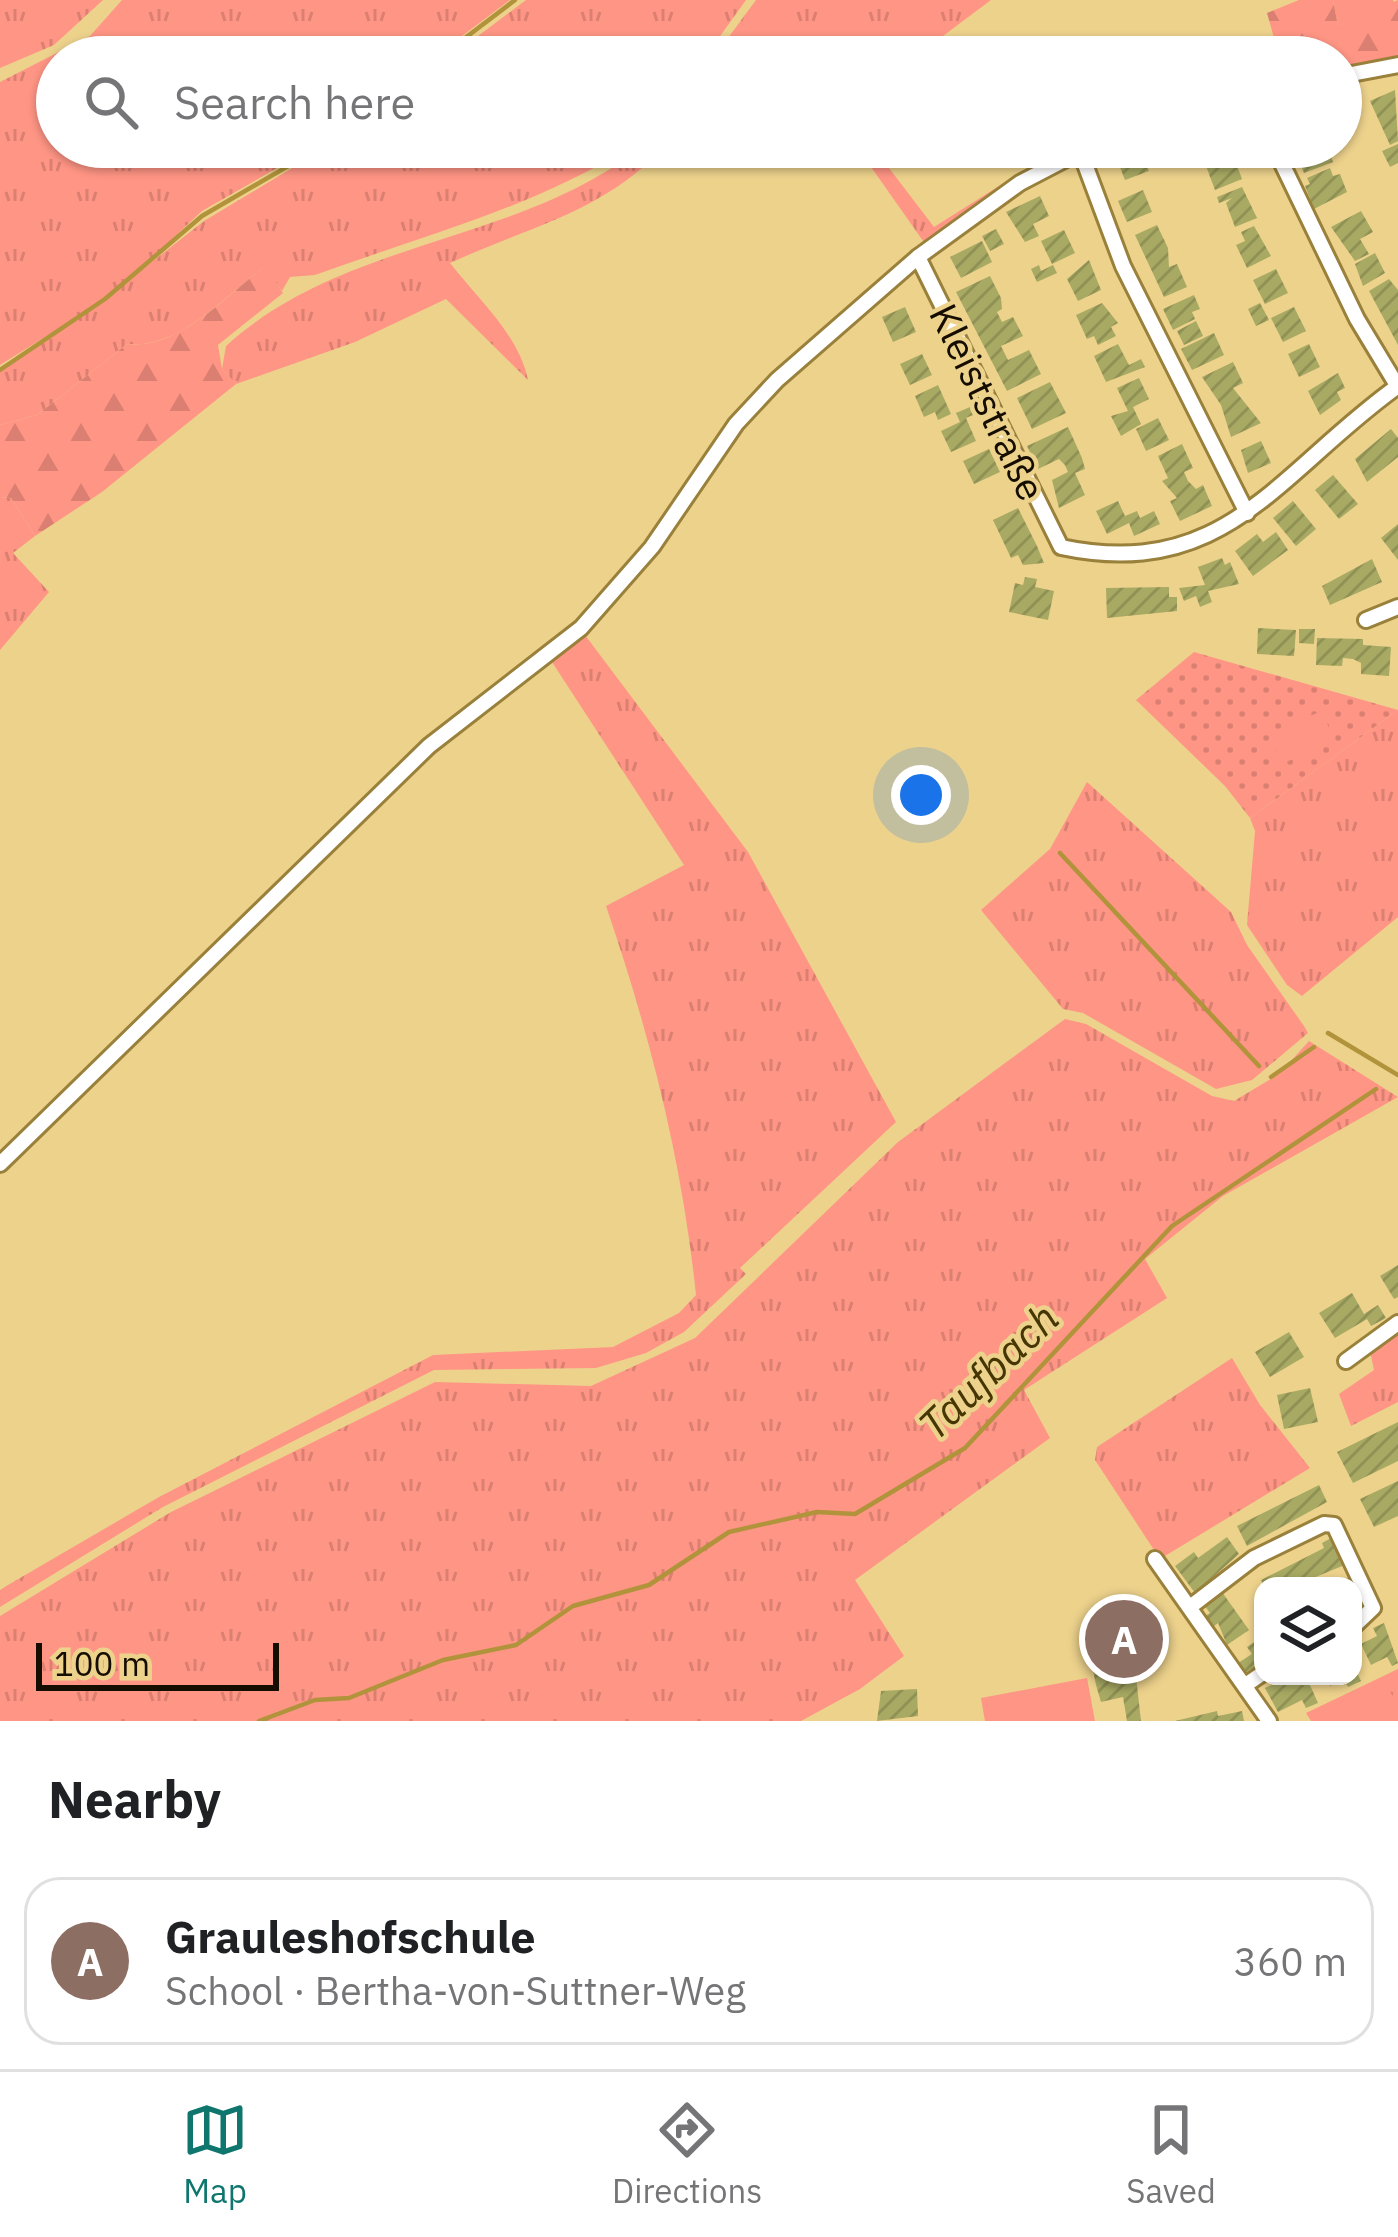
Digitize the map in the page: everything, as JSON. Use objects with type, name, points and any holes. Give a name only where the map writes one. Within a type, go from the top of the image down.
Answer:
[{"type":"street","points":[[1362,72],[1398,65]]},
{"type":"street","points":[[0,1164],[429,746],[581,628],[652,547],[736,424],[803,355],[919,256],[1048,168]]},
{"type":"street","points":[[1090,168],[1123,266],[1247,512],[1398,386],[1347,299],[1284,168]]},
{"type":"street","name":"Kleiststraße","points":[[919,256],[1061,547],[1134,557],[1168,552],[1209,538],[1247,512]]},
{"type":"street","points":[[1366,620],[1398,607]]},
{"type":"street","points":[[1346,1361],[1398,1323]]},
{"type":"street","points":[[1190,1607],[1254,1558],[1324,1524],[1334,1526],[1358,1577]]},
{"type":"street","points":[[1155,1559],[1269,1721]]},
{"type":"street","points":[[1362,1585],[1373,1608],[1362,1618]]},
{"type":"street","points":[[1247,1684],[1254,1679]]},
{"type":"green space","points":[[0,0],[103,0],[64,36],[36,36],[36,53],[0,68]]},
{"type":"green space","points":[[122,0],[510,0],[462,36],[90,36]]},
{"type":"green space","points":[[526,0],[746,0],[720,36],[478,36]]},
{"type":"green space","points":[[756,0],[991,0],[943,36],[729,36]]},
{"type":"green space","points":[[1299,0],[1333,0],[1338,26],[1398,0],[1398,63],[1362,70],[1362,36],[1273,36],[1267,13]]},
{"type":"green space","points":[[1333,0],[1393,0],[1395,4],[1338,26]]},
{"type":"green space","points":[[36,64],[36,168],[277,168],[202,211],[125,283],[204,221],[292,168],[593,168],[476,219],[315,275],[290,277],[282,291],[264,267],[182,330],[146,344],[127,344],[37,415],[0,425],[0,372],[74,319],[0,365],[0,82]]},
{"type":"green space","points":[[610,168],[642,168],[564,216],[450,263],[507,333],[528,380],[446,299],[355,342],[236,384],[222,369],[226,346],[273,310],[324,283],[542,204]]},
{"type":"green space","points":[[872,168],[889,168],[934,227],[1028,168],[1053,168],[928,248]]},
{"type":"green space","points":[[265,266],[283,293],[218,345],[222,369],[236,384],[102,492],[35,536],[11,498],[0,497],[0,425],[37,415],[127,344],[146,344],[183,330]]},
{"type":"green space","points":[[0,497],[11,498],[35,536],[13,553],[49,592],[0,650]]},
{"type":"green space","points":[[585,635],[748,852],[896,1122],[740,1268],[746,1274],[684,1332],[646,1353],[596,1368],[434,1370],[163,1507],[0,1607],[0,1590],[159,1497],[433,1355],[613,1347],[679,1313],[696,1295],[662,1098],[606,906],[684,865],[552,662]]},
{"type":"green space","points":[[1194,652],[1398,710],[1250,818],[1225,786],[1136,700]]},
{"type":"green space","points":[[1398,710],[1398,917],[1302,996],[1287,985],[1247,925],[1255,831],[1250,818]]},
{"type":"green space","points":[[1322,711],[1335,742],[1281,764],[1268,733]]},
{"type":"green space","points":[[1087,782],[1231,912],[1247,945],[1308,1033],[1252,1080],[1216,1089],[1083,1013],[1063,1009],[981,910],[1050,849]]},
{"type":"green space","points":[[1065,1019],[1086,1024],[1212,1096],[1234,1101],[1279,1074],[1309,1041],[1398,1097],[1223,1196],[1145,1259],[1167,1298],[1024,1390],[1050,1438],[855,1580],[904,1656],[860,1689],[801,1721],[0,1721],[0,1616],[171,1512],[435,1382],[591,1386],[695,1338],[898,1142]]},
{"type":"green space","points":[[1398,1329],[1398,1402],[1351,1426],[1339,1394],[1374,1370],[1369,1346]]},
{"type":"green space","points":[[1232,1358],[1260,1405],[1310,1468],[1160,1559],[1095,1460],[1097,1447]]},
{"type":"green space","points":[[1398,1669],[1398,1721],[1311,1721],[1306,1713]]},
{"type":"green space","points":[[1087,1678],[1095,1721],[985,1721],[981,1698]]},
{"type":"green space","points":[[1386,1683],[1398,1707],[1398,1721],[1335,1721],[1330,1711]]},
{"type":"building","points":[[1395,90],[1398,141],[1390,145],[1370,101]]},
{"type":"building","points":[[1398,144],[1398,163],[1390,167],[1382,151]]},
{"type":"building","points":[[1120,168],[1148,168],[1149,171],[1125,180]]},
{"type":"building","points":[[1207,168],[1238,168],[1242,179],[1215,190]]},
{"type":"building","points":[[1330,168],[1333,176],[1340,174],[1347,192],[1314,209],[1305,186],[1310,184],[1307,178]]},
{"type":"building","points":[[1242,187],[1257,218],[1235,227],[1226,203],[1232,198],[1219,203],[1217,197]]},
{"type":"building","points":[[1143,190],[1152,212],[1127,222],[1118,201]]},
{"type":"building","points":[[1040,196],[1049,216],[1033,224],[1039,236],[1025,242],[1006,212]]},
{"type":"building","points":[[1361,211],[1373,232],[1360,239],[1369,254],[1355,261],[1331,227]]},
{"type":"building","points":[[1157,225],[1168,248],[1169,267],[1177,264],[1187,287],[1164,297],[1135,235]]},
{"type":"building","points":[[1254,226],[1271,256],[1247,268],[1236,245],[1245,241],[1241,232]]},
{"type":"building","points":[[996,229],[1004,244],[990,251],[982,236]]},
{"type":"building","points":[[1064,230],[1075,253],[1052,264],[1041,241]]},
{"type":"building","points":[[982,241],[992,262],[961,278],[950,257]]},
{"type":"building","points":[[1375,253],[1385,273],[1363,286],[1355,264]]},
{"type":"building","points":[[1089,260],[1101,290],[1078,301],[1067,279]]},
{"type":"building","points":[[1039,265],[1041,271],[1053,265],[1057,273],[1037,282],[1031,269]]},
{"type":"building","points":[[1276,269],[1288,293],[1265,304],[1253,280]]},
{"type":"building","points":[[990,276],[1001,298],[1002,309],[997,312],[1002,322],[1013,317],[1023,336],[1001,346],[1008,360],[1029,350],[1041,374],[1007,391],[956,292]]},
{"type":"building","points":[[1389,279],[1398,290],[1398,345],[1369,291]]},
{"type":"building","points":[[1194,295],[1200,309],[1192,312],[1195,319],[1173,330],[1163,309]]},
{"type":"building","points":[[1102,303],[1118,323],[1111,327],[1116,336],[1098,345],[1094,336],[1087,339],[1076,315]]},
{"type":"building","points":[[1260,303],[1269,320],[1256,326],[1248,309]]},
{"type":"building","points":[[905,307],[916,332],[893,342],[882,317]]},
{"type":"building","points":[[1294,307],[1306,331],[1283,342],[1271,318]]},
{"type":"building","points":[[1196,321],[1203,336],[1184,345],[1177,331]]},
{"type":"building","points":[[1214,333],[1224,355],[1192,370],[1181,349]]},
{"type":"building","points":[[1118,344],[1129,365],[1141,359],[1145,367],[1106,382],[1094,356]]},
{"type":"building","points":[[1309,344],[1320,367],[1299,377],[1288,354]]},
{"type":"building","points":[[922,354],[932,375],[910,385],[900,364]]},
{"type":"building","points":[[1233,362],[1243,383],[1233,388],[1261,423],[1231,437],[1221,405],[1202,377]]},
{"type":"building","points":[[1338,373],[1345,388],[1337,392],[1341,400],[1320,415],[1308,391]]},
{"type":"building","points":[[1139,378],[1149,399],[1133,407],[1141,424],[1121,436],[1111,416],[1128,411],[1117,388]]},
{"type":"building","points":[[1050,382],[1066,413],[1032,429],[1017,398]]},
{"type":"building","points":[[938,385],[951,414],[938,420],[935,412],[924,417],[915,396]]},
{"type":"building","points":[[970,407],[973,415],[966,418],[976,441],[951,452],[941,431],[960,422],[956,413]]},
{"type":"building","points":[[1158,418],[1169,440],[1146,451],[1136,429]]},
{"type":"building","points":[[1068,427],[1085,469],[1075,473],[1085,495],[1059,508],[1052,480],[1068,472],[1065,465],[1059,459],[1038,469],[1027,446]]},
{"type":"building","points":[[1391,429],[1398,438],[1398,457],[1367,482],[1355,459]]},
{"type":"building","points":[[1261,441],[1271,463],[1248,473],[1241,450]]},
{"type":"building","points":[[1182,444],[1193,468],[1184,472],[1188,481],[1196,489],[1203,485],[1212,506],[1180,521],[1170,501],[1177,498],[1162,481],[1168,478],[1158,456]]},
{"type":"building","points":[[989,449],[1000,472],[974,484],[963,461]]},
{"type":"building","points":[[1333,475],[1358,504],[1339,519],[1315,490]]},
{"type":"building","points":[[1118,501],[1125,516],[1137,511],[1140,518],[1154,511],[1160,524],[1134,536],[1129,523],[1107,534],[1096,511]]},
{"type":"building","points":[[1293,501],[1316,529],[1296,546],[1273,518]]},
{"type":"building","points":[[1018,508],[1044,563],[1023,565],[1018,555],[1011,558],[993,520]]},
{"type":"building","points":[[1398,524],[1398,560],[1381,538]]},
{"type":"building","points":[[1276,532],[1288,550],[1253,576],[1235,551],[1257,534],[1263,542]]},
{"type":"building","points":[[1222,558],[1225,565],[1230,562],[1239,584],[1208,591],[1212,602],[1200,607],[1196,596],[1184,601],[1179,588],[1205,585],[1198,567]]},
{"type":"building","points":[[1372,559],[1382,582],[1330,605],[1322,586]]},
{"type":"building","points":[[1025,577],[1037,579],[1035,587],[1054,591],[1048,620],[1009,612],[1015,583],[1023,585]]},
{"type":"building","points":[[1169,587],[1169,597],[1177,597],[1177,611],[1107,618],[1106,588]]},
{"type":"building","points":[[1258,628],[1296,630],[1294,656],[1257,654]]},
{"type":"building","points":[[1299,629],[1315,629],[1314,644],[1299,643]]},
{"type":"building","points":[[1317,638],[1363,639],[1363,645],[1391,647],[1389,676],[1361,674],[1361,663],[1353,659],[1343,658],[1342,666],[1316,665]]},
{"type":"building","points":[[1398,1265],[1398,1297],[1394,1299],[1380,1276]]},
{"type":"building","points":[[1352,1293],[1364,1314],[1378,1305],[1386,1318],[1371,1326],[1367,1319],[1335,1338],[1319,1313]]},
{"type":"building","points":[[1289,1332],[1304,1357],[1270,1377],[1255,1352]]},
{"type":"building","points":[[1310,1388],[1318,1422],[1284,1429],[1277,1395]]},
{"type":"building","points":[[1398,1422],[1398,1461],[1353,1483],[1337,1452]]},
{"type":"building","points":[[1398,1481],[1398,1516],[1374,1527],[1360,1499]]},
{"type":"building","points":[[1319,1485],[1327,1502],[1247,1546],[1237,1526]]},
{"type":"building","points":[[1227,1537],[1239,1554],[1195,1593],[1175,1566],[1194,1552],[1198,1558]]},
{"type":"building","points":[[1333,1537],[1347,1564],[1316,1577],[1267,1577],[1324,1548],[1322,1543]]},
{"type":"building","points":[[1222,1592],[1249,1630],[1227,1645],[1218,1623],[1213,1627],[1205,1616],[1210,1613],[1204,1605]]},
{"type":"building","points":[[1384,1623],[1398,1663],[1392,1666],[1387,1657],[1371,1665],[1362,1644],[1377,1636],[1373,1628]]},
{"type":"building","points":[[1254,1642],[1254,1668],[1245,1673],[1238,1663],[1252,1654],[1247,1647]]},
{"type":"building","points":[[1133,1650],[1141,1721],[1127,1721],[1123,1697],[1101,1702],[1096,1685],[1090,1655]]},
{"type":"building","points":[[1310,1685],[1318,1703],[1306,1708],[1302,1700],[1278,1712],[1265,1688]]},
{"type":"building","points":[[917,1689],[918,1716],[877,1721],[881,1691]]},
{"type":"building","points":[[1217,1711],[1218,1716],[1242,1711],[1244,1721],[1175,1721]]},
{"type":"waterway","points":[[468,36],[515,0]]},
{"type":"waterway","points":[[0,370],[105,299],[202,216],[285,168]]},
{"type":"waterway","points":[[1060,853],[1259,1066]]},
{"type":"waterway","points":[[1328,1033],[1398,1075]]},
{"type":"waterway","points":[[1271,1077],[1314,1047]]},
{"type":"waterway","name":"Taufbach","points":[[259,1721],[315,1700],[349,1698],[443,1660],[516,1645],[573,1606],[649,1585],[729,1532],[817,1512],[855,1514],[965,1448],[1172,1226],[1376,1089]]},
{"type":"place","name":"Grauleshofschule","points":[[1124,1639]]}]
